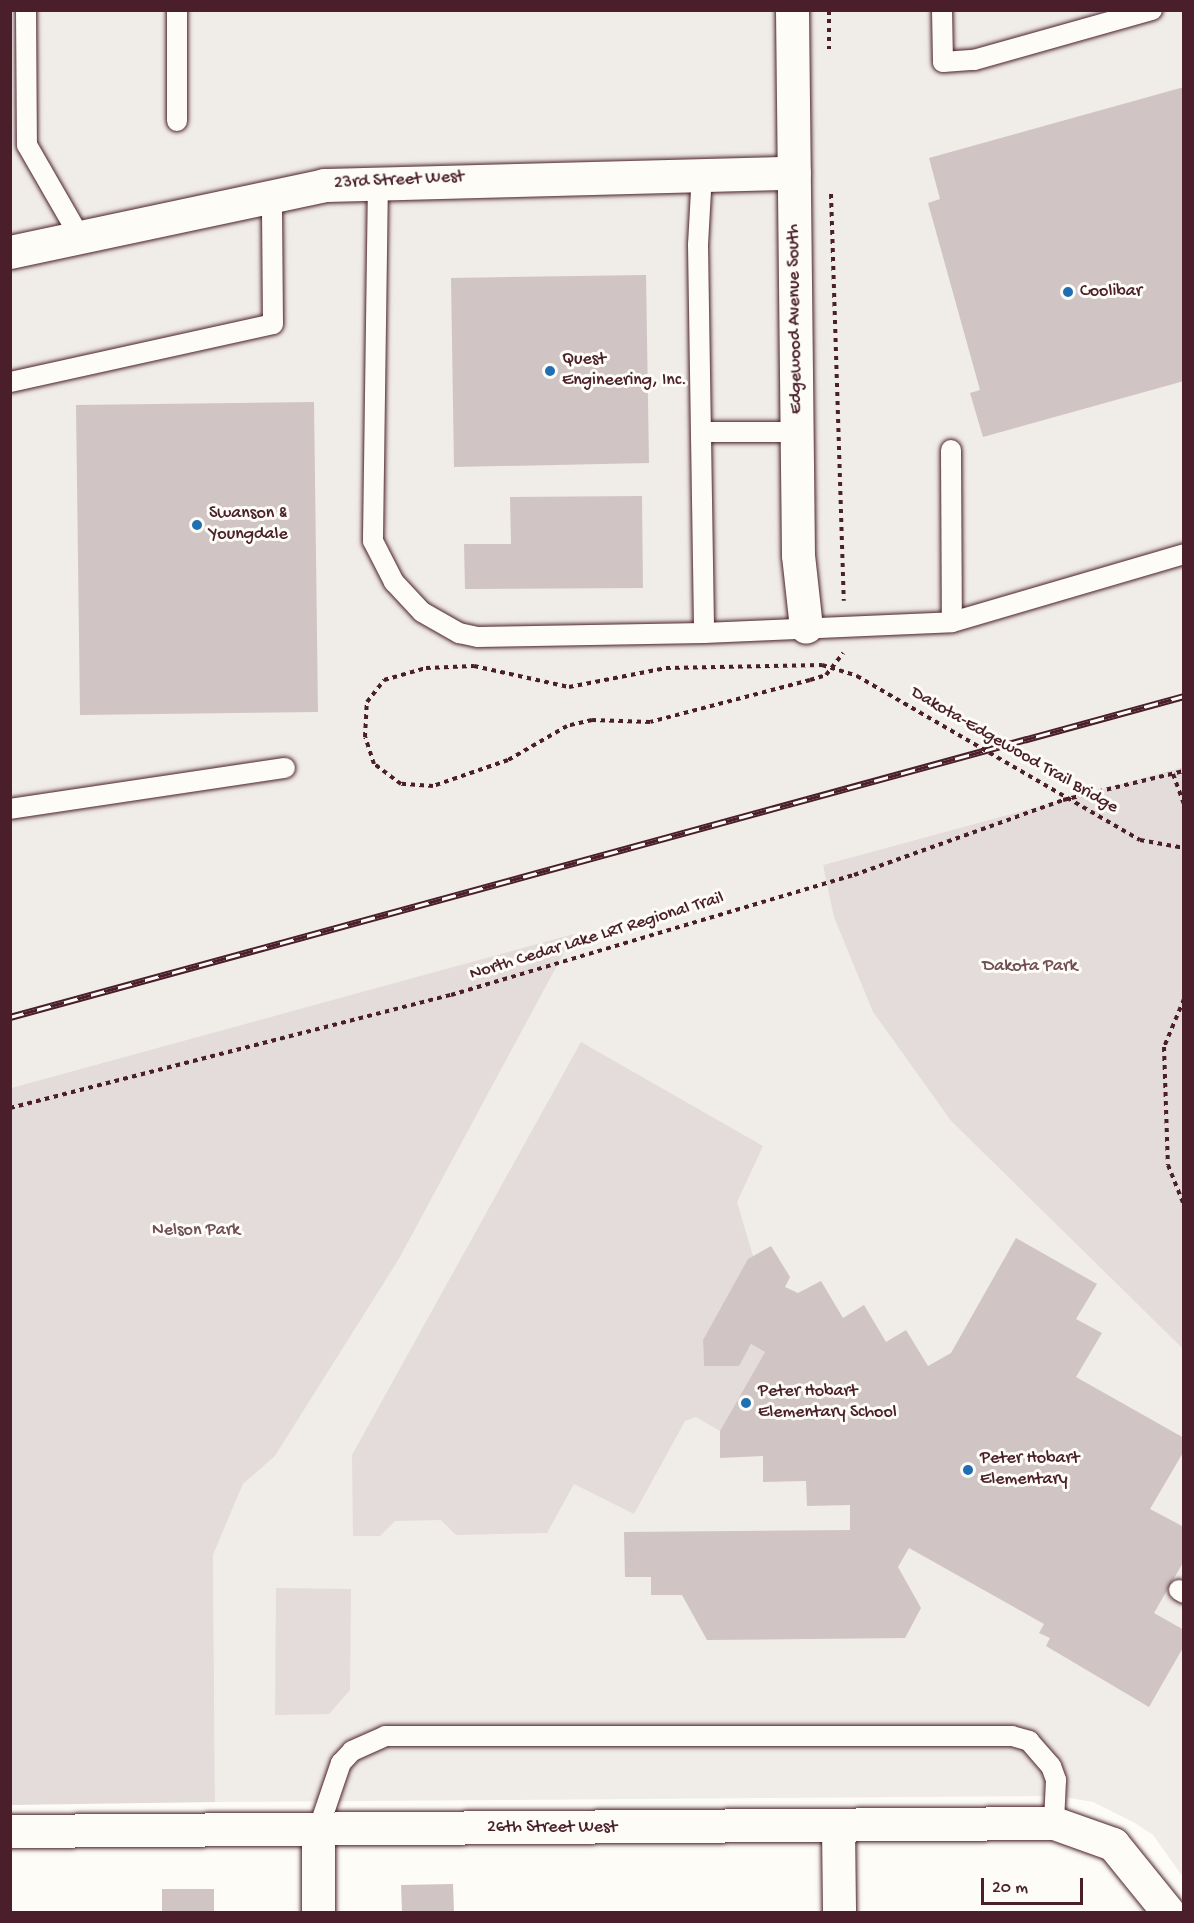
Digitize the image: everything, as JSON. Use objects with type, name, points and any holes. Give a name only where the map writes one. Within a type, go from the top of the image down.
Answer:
[{"type":"street","name":"Edgewood Avenue South","points":[[792,10],[798,555],[806,627]]},
{"type":"street","name":"23rd Street West","points":[[10,252],[272,199],[324,185],[378,180],[794,173]]},
{"type":"street","name":"26th Street West","points":[[10,1831],[838,1827],[1054,1823],[1091,1832],[1130,1859],[1168,1912]]},
{"type":"street","points":[[838,1827],[840,1912]]},
{"type":"street","points":[[318,1830],[318,1912]]},
{"type":"lane","points":[[26,10],[27,145],[81,239]]},
{"type":"lane","points":[[177,10],[177,121]]},
{"type":"lane","points":[[942,10],[943,62],[974,60],[1152,10]]},
{"type":"lane","points":[[702,173],[701,432],[704,633]]},
{"type":"lane","points":[[378,180],[373,541],[394,582],[422,612],[478,638],[704,633],[952,622],[1184,554]]},
{"type":"lane","points":[[10,382],[273,324],[272,199]]},
{"type":"lane","points":[[701,432],[797,432]]},
{"type":"lane","points":[[951,450],[952,622]]},
{"type":"lane","points":[[10,809],[285,768]]},
{"type":"lane","points":[[318,1830],[341,1763],[352,1751],[385,1736],[1012,1736],[1029,1741],[1050,1766],[1056,1780],[1054,1823]]},
{"type":"path","points":[[829,10],[829,56]]},
{"type":"path","points":[[831,180],[845,625]]},
{"type":"path","name":"Dakota-Edgewood Trail Bridge","points":[[845,625],[843,660],[810,680],[650,722],[592,720],[567,726],[508,760],[433,786],[401,784],[374,764],[365,737],[367,702],[384,680],[426,668],[474,666],[569,687],[666,668],[822,665],[866,681],[1140,840],[1184,848]]},
{"type":"path","name":"North Cedar Lake LRT Regional Trail","points":[[10,1108],[451,995],[854,875],[1052,803],[1184,771]]},
{"type":"path","points":[[1173,774],[1184,805]]},
{"type":"path","points":[[1184,999],[1164,1047],[1168,1164],[1184,1205]]},
{"type":"shaded area","points":[[11,11],[1183,11],[1183,767],[823,865],[873,1012],[951,1121],[1183,1349],[1183,1877],[1153,1835],[1135,1823],[1093,1802],[1058,1796],[215,1802],[213,1555],[243,1484],[275,1456],[399,1259],[573,935],[11,1088]]},
{"type":"green space","name":"Dakota Park","points":[[1184,767],[1183,1349],[951,1121],[873,1012],[834,917],[823,865]]},
{"type":"green space","name":"Nelson Park","points":[[574,934],[399,1259],[275,1456],[243,1484],[213,1555],[215,1802],[11,1805],[11,1088]]},
{"type":"green space","points":[[581,1042],[763,1146],[737,1202],[753,1256],[703,1340],[704,1366],[738,1366],[751,1344],[765,1352],[720,1431],[696,1417],[685,1421],[634,1514],[574,1484],[547,1533],[456,1535],[441,1520],[395,1521],[380,1536],[353,1536],[352,1455]]},
{"type":"green space","points":[[276,1588],[351,1589],[350,1690],[329,1714],[275,1715]]},
{"type":"building","name":"Coolibar","points":[[1184,87],[1184,381],[983,437],[970,393],[980,390],[928,203],[940,199],[929,158]]},
{"type":"building","name":"Quest Engineering, Inc.","points":[[646,275],[649,463],[454,467],[451,278]]},
{"type":"building","name":"Swanson & Youngdale","points":[[314,402],[318,712],[80,715],[76,405]]},
{"type":"building","points":[[642,496],[643,588],[465,589],[464,544],[511,544],[510,497]]},
{"type":"building","name":"Peter Hobart Elementary","points":[[1016,1238],[1097,1284],[1076,1319],[1102,1333],[1076,1377],[1184,1438],[1184,1451],[1150,1509],[1184,1527],[1184,1561],[1154,1613],[1184,1630],[1184,1646],[1149,1707],[1046,1646],[1050,1638],[1039,1633],[1044,1624],[909,1548],[898,1567],[921,1608],[905,1638],[707,1640],[682,1595],[651,1595],[651,1577],[625,1577],[624,1532],[850,1530],[850,1505],[807,1506],[806,1481],[763,1482],[763,1456],[720,1458],[720,1431],[765,1352],[751,1344],[739,1366],[704,1366],[703,1340],[748,1259],[771,1246],[790,1277],[785,1287],[798,1293],[821,1281],[843,1318],[864,1305],[886,1342],[906,1330],[928,1366],[951,1353]]},
{"type":"building","points":[[453,1884],[454,1912],[402,1912],[401,1885]]},
{"type":"building","points":[[162,1889],[214,1889],[214,1912],[162,1912]]},
{"type":"railway","points":[[10,1017],[1184,696]]},
{"type":"place","name":"Coolibar","points":[[1068,292]]},
{"type":"place","name":"Quest Engineering, Inc.","points":[[550,371]]},
{"type":"place","name":"Swanson & Youngdale","points":[[197,525]]},
{"type":"place","name":"Peter Hobart Elementary School","points":[[746,1403]]},
{"type":"place","name":"Peter Hobart Elementary","points":[[968,1470]]}]
